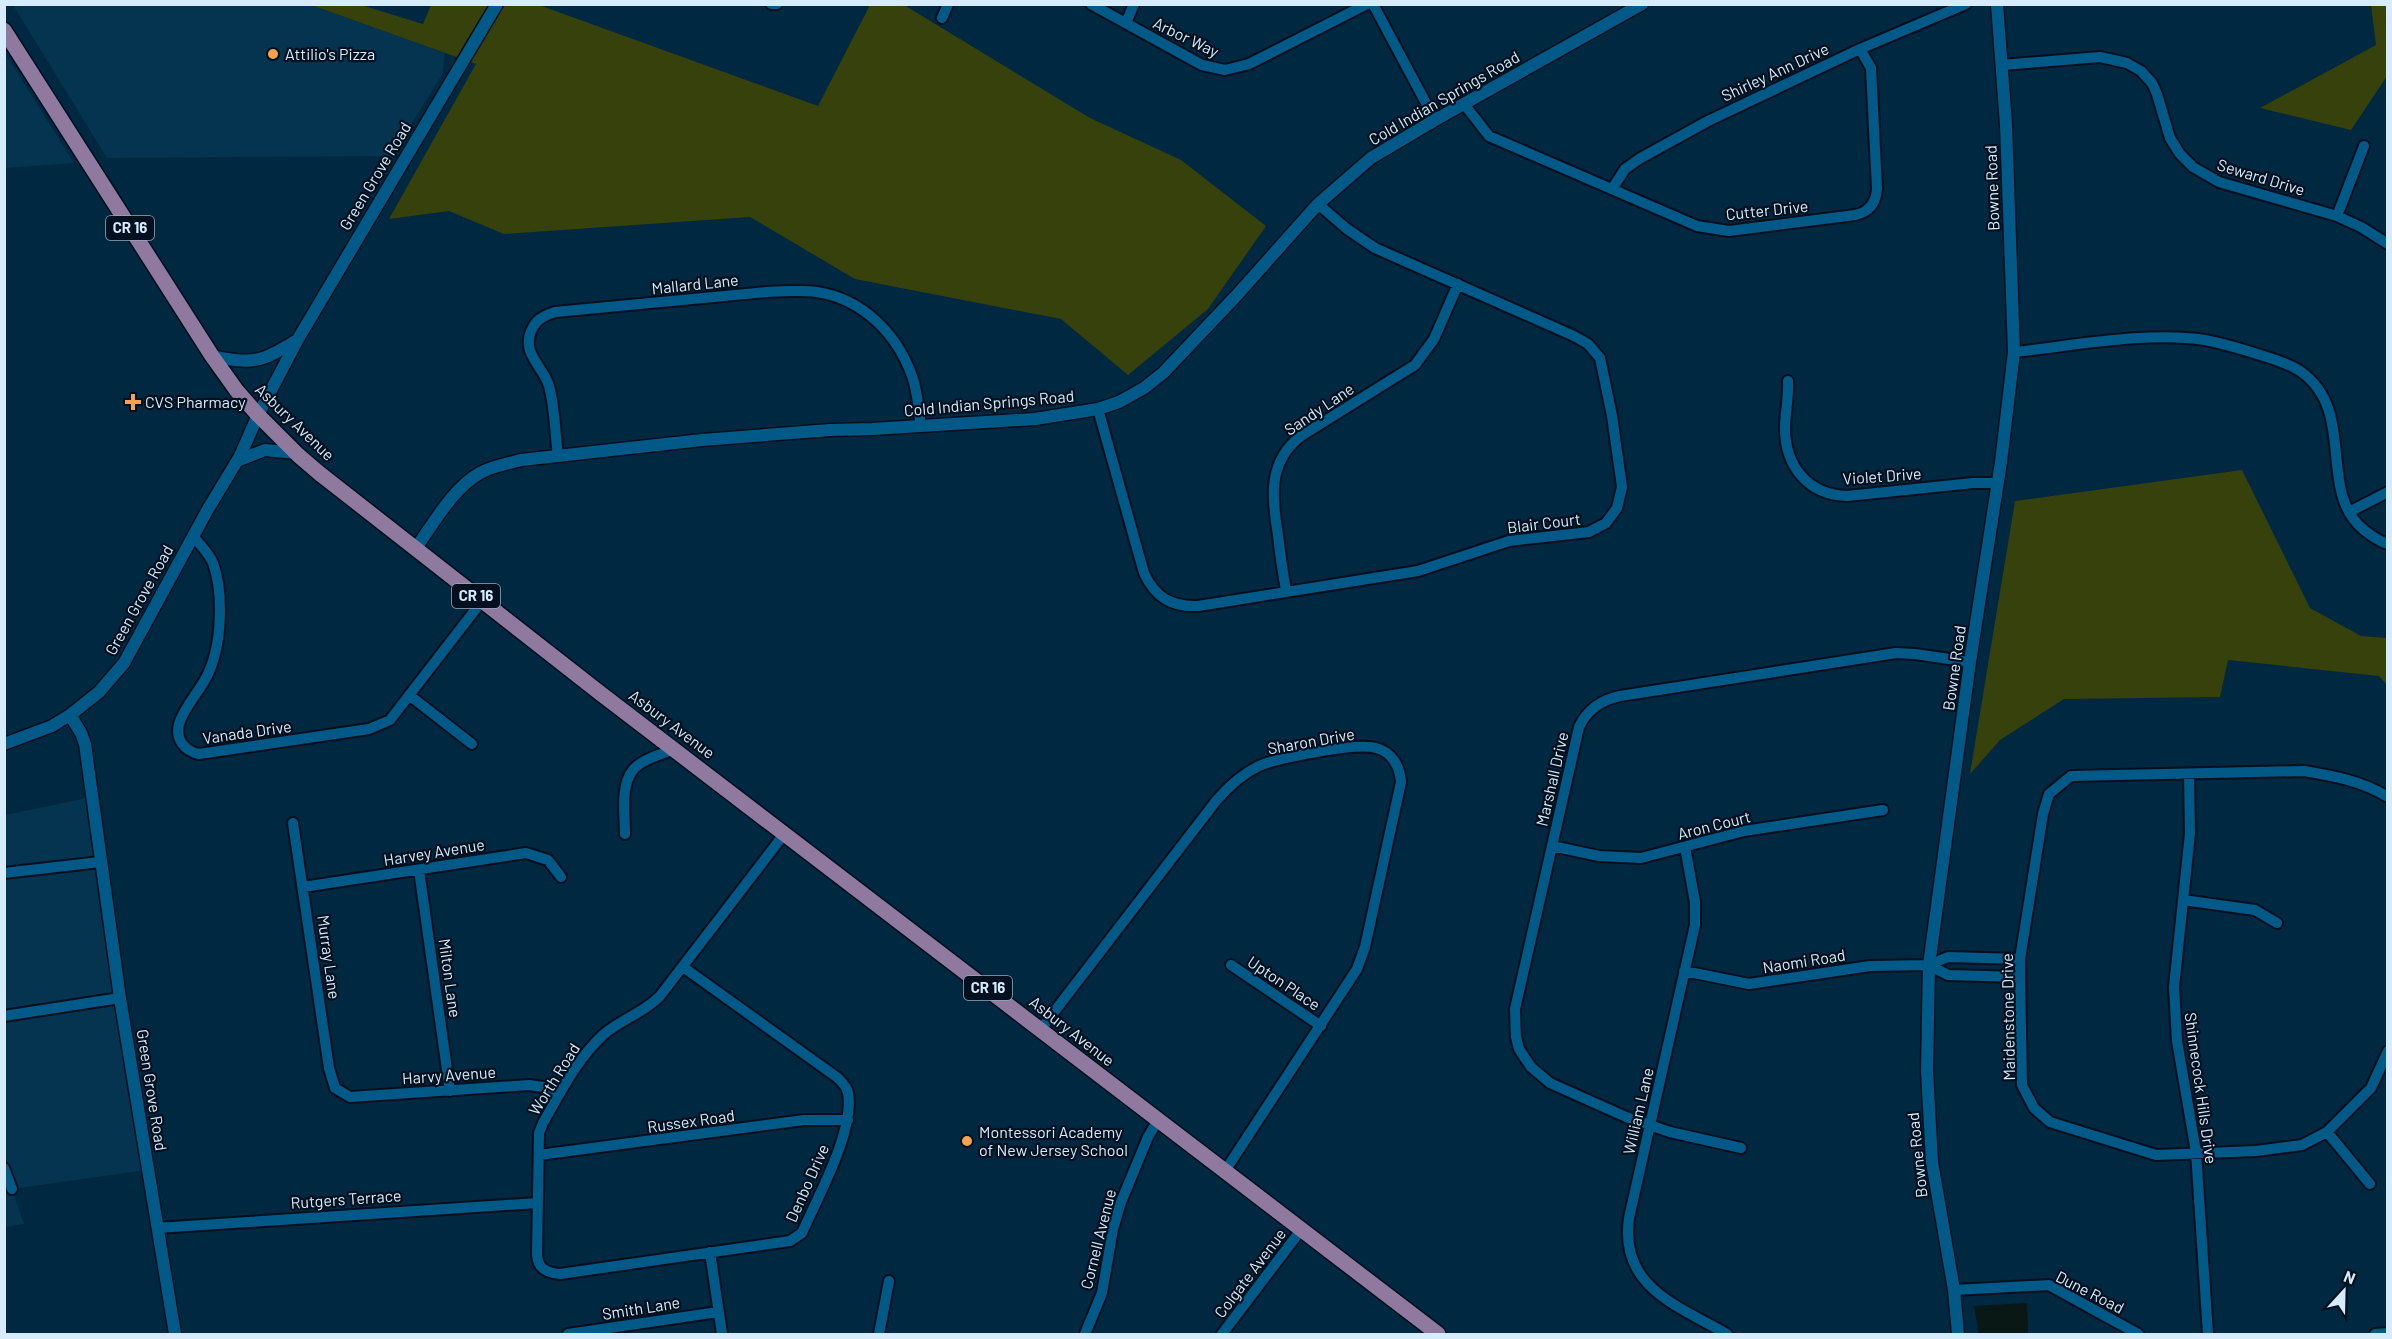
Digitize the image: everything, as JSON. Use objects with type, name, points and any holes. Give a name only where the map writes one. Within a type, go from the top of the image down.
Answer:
[{"type":"main road","name":"Asbury Avenue","points":[[4,30],[212,356],[237,391],[296,453],[482,602],[1438,1335]]},
{"type":"street","name":"Green Grove Road","points":[[175,1335],[120,998],[85,744],[70,715],[99,693],[124,663],[208,508],[237,461],[298,339],[497,4]]},
{"type":"street","points":[[771,4],[777,4]]},
{"type":"street","points":[[942,18],[948,4]]},
{"type":"street","name":"Arbor Way","points":[[1091,4],[1202,65],[1225,70],[1249,64],[1367,4]]},
{"type":"street","points":[[1126,23],[1134,4]]},
{"type":"street","points":[[1373,4],[1435,120]]},
{"type":"street","name":"Cold Indian Springs Road","points":[[416,548],[443,509],[478,474],[521,460],[702,440],[1035,418],[1098,409],[1125,399],[1163,373],[1318,204],[1371,158],[1642,4]]},
{"type":"street","name":"Shirley Ann Drive","points":[[1612,189],[1625,169],[1639,159],[1736,106],[1860,49],[1966,4]]},
{"type":"street","name":"Bowne Road","points":[[1958,1335],[1932,1162],[1927,1071],[1929,964],[2014,352],[2002,64],[1997,4]]},
{"type":"street","name":"Cutter Drive","points":[[1464,104],[1489,136],[1697,226],[1720,231],[1844,217],[1864,212],[1875,200],[1877,189],[1870,68],[1860,49]]},
{"type":"street","name":"Seward Drive","points":[[2002,64],[2100,57],[2127,63],[2141,71],[2152,83],[2169,138],[2193,167],[2219,182],[2337,216],[2361,227],[2388,244]]},
{"type":"street","points":[[2337,216],[2364,146]]},
{"type":"street","name":"Blair Court","points":[[1098,409],[1144,573],[1157,595],[1175,604],[1192,606],[1418,572],[1509,541],[1589,532],[1606,523],[1617,508],[1622,488],[1606,387],[1600,358],[1596,351],[1574,336],[1375,249],[1318,204]]},
{"type":"street","name":"Sandy Lane","points":[[1286,591],[1272,496],[1274,475],[1282,457],[1300,436],[1415,365],[1434,339],[1458,284]]},
{"type":"street","name":"Mallard Lane","points":[[558,456],[550,388],[528,346],[531,330],[540,318],[555,312],[767,292],[800,291],[835,296],[851,303],[882,325],[896,342],[913,378],[921,426]]},
{"type":"street","points":[[2014,352],[2143,339],[2182,338],[2222,344],[2285,363],[2300,371],[2314,384],[2328,406],[2334,425],[2342,496],[2349,512],[2357,524],[2374,538],[2388,544]]},
{"type":"street","points":[[212,356],[251,362],[271,356],[298,339]]},
{"type":"street","name":"Violet Drive","points":[[1788,381],[1785,427],[1788,454],[1804,480],[1819,490],[1829,494],[1847,496],[1973,483],[1997,483]]},
{"type":"street","points":[[237,461],[265,450],[296,453]]},
{"type":"street","points":[[2349,512],[2388,492]]},
{"type":"street","name":"Vanada Drive","points":[[194,537],[212,560],[218,595],[219,622],[217,644],[207,675],[179,724],[179,738],[188,750],[205,755],[369,729],[390,720],[482,602]]},
{"type":"street","name":"Marshall Drive","points":[[1741,1148],[1670,1132],[1626,1117],[1550,1083],[1531,1067],[1520,1049],[1515,1030],[1515,1009],[1579,728],[1590,710],[1606,700],[1896,653],[1970,662]]},
{"type":"street","points":[[409,696],[472,744]]},
{"type":"street","points":[[4,744],[52,726],[70,715]]},
{"type":"street","name":"Sharon Drive","points":[[1041,1029],[1216,801],[1233,783],[1259,766],[1285,758],[1369,746],[1383,750],[1395,761],[1401,782],[1362,957],[1352,979],[1225,1171]]},
{"type":"street","points":[[625,834],[625,790],[633,771],[643,763],[675,749]]},
{"type":"street","name":"Maidenstone Drive","points":[[2388,797],[2372,787],[2304,771],[2071,776],[2049,794],[2043,814],[2020,959],[2022,1085],[2034,1108],[2050,1122],[2156,1155],[2256,1151],[2302,1145],[2327,1132],[2371,1088],[2388,1051]]},
{"type":"street","name":"Shinnecock Hills Drive","points":[[2189,774],[2190,833],[2174,987],[2177,1041],[2196,1152],[2208,1335]]},
{"type":"street","name":"Aron Court","points":[[1552,846],[1599,856],[1624,858],[1655,856],[1744,831],[1882,810]]},
{"type":"street","name":"Murray Lane","points":[[293,823],[329,1068],[335,1088],[340,1093]]},
{"type":"street","name":"Worth Road","points":[[545,1271],[540,1266],[537,1255],[539,1132],[581,1061],[603,1035],[654,1003],[785,834]]},
{"type":"street","name":"William Lane","points":[[1685,847],[1696,911],[1627,1231],[1629,1254],[1649,1286],[1727,1335]]},
{"type":"street","name":"Harvey Avenue","points":[[303,887],[526,853],[548,860],[561,877]]},
{"type":"street","points":[[4,873],[100,862]]},
{"type":"street","name":"Milton Lane","points":[[419,870],[450,1091]]},
{"type":"street","points":[[2183,900],[2255,910],[2277,923]]},
{"type":"street","points":[[1929,964],[1948,957],[2020,959]]},
{"type":"street","name":"Upton Place","points":[[1231,964],[1321,1026]]},
{"type":"street","points":[[1929,964],[1948,975],[2020,977]]},
{"type":"street","name":"Naomi Road","points":[[1684,971],[1749,984],[1870,966],[1929,964]]},
{"type":"street","name":"Denbo Drive","points":[[545,1271],[560,1274],[790,1241],[802,1233],[839,1147],[848,1120],[848,1092],[838,1078],[684,967]]},
{"type":"street","points":[[4,1016],[120,998]]},
{"type":"street","name":"Harvy Avenue","points":[[340,1093],[350,1097],[530,1085],[543,1087],[560,1095]]},
{"type":"street","name":"Russex Road","points":[[538,1155],[804,1120],[848,1120]]},
{"type":"street","name":"Cornell Avenue","points":[[1085,1335],[1102,1293],[1120,1202],[1148,1137],[1158,1120]]},
{"type":"street","points":[[2327,1132],[2370,1184]]},
{"type":"street","points":[[4,1168],[12,1189]]},
{"type":"street","name":"Rutgers Terrace","points":[[157,1228],[537,1203]]},
{"type":"street","name":"Colgate Avenue","points":[[1221,1335],[1301,1230]]},
{"type":"street","points":[[710,1252],[722,1335]]},
{"type":"street","points":[[879,1335],[889,1281]]},
{"type":"street","name":"Dune Road","points":[[1953,1290],[2049,1285],[2138,1335]]},
{"type":"street","name":"Smith Lane","points":[[568,1335],[718,1312]]},
{"type":"street","points":[[2375,1335],[2388,1334]]},
{"type":"shaded area","points":[[13,5],[311,5],[445,53],[442,75],[391,156],[107,158]]},
{"type":"shaded area","points":[[5,53],[74,163],[5,168]]},
{"type":"shaded area","points":[[92,797],[147,1170],[12,1189],[24,1224],[5,1227],[5,815]]},
{"type":"shaded area","points":[[2027,1303],[2028,1334],[1979,1334],[1974,1306]]},
{"type":"green space","points":[[311,5],[361,5],[423,24],[431,5],[539,5],[818,106],[870,5],[904,5],[1090,118],[1181,160],[1266,226],[1208,309],[1128,375],[1061,319],[855,279],[750,217],[504,234],[449,211],[389,219],[476,64]]},
{"type":"green space","points":[[2371,5],[2387,5],[2387,76],[2351,130],[2260,108],[2376,45]]},
{"type":"green space","points":[[2242,470],[2310,608],[2361,636],[2387,638],[2387,685],[2379,676],[2228,660],[2220,697],[2064,699],[2000,740],[1970,774],[2015,501]]},
{"type":"place","name":"Attilio's Pizza","points":[[273,54]]},
{"type":"place","name":"CVS Pharmacy","points":[[133,402]]},
{"type":"place","name":"Montessori Academy of New Jersey School","points":[[967,1141]]}]
